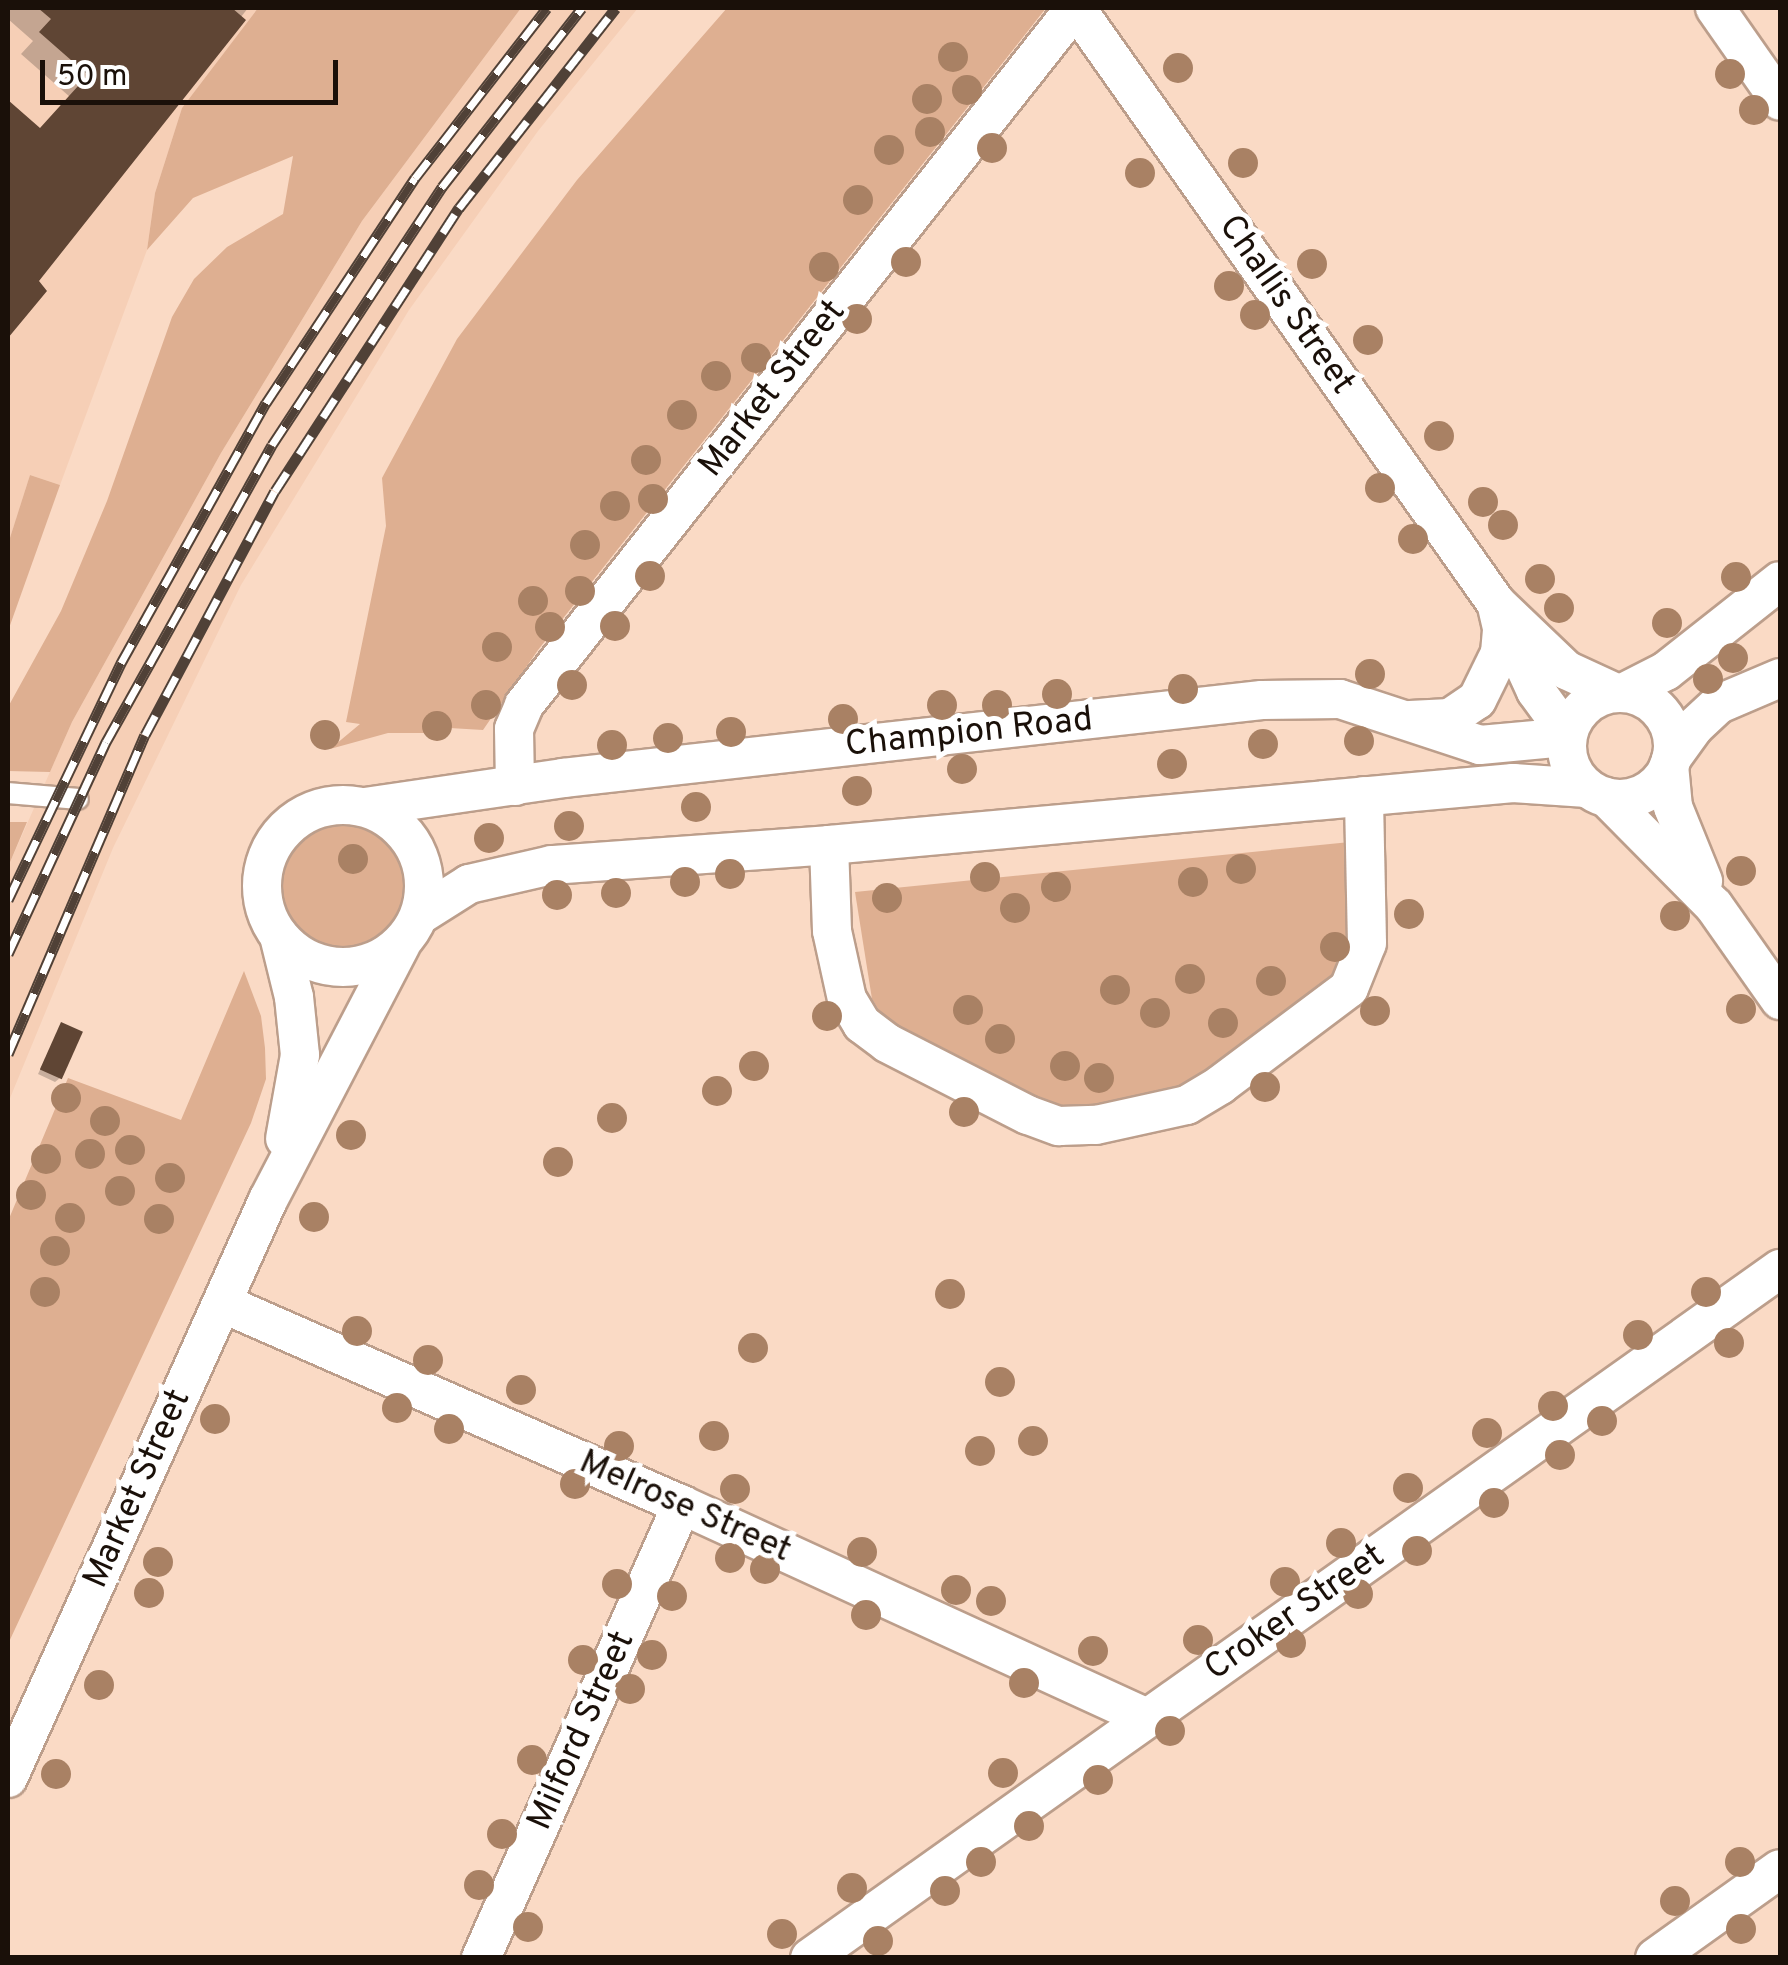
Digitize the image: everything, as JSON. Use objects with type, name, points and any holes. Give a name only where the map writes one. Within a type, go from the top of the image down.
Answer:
[{"type":"street","name":"Challis Street","points":[[1075,8],[1496,603],[1536,691],[1568,736]]},
{"type":"street","name":"Market Street","points":[[515,786],[514,729],[524,705],[1075,8]]},
{"type":"street","points":[[1715,8],[1780,100]]},
{"type":"street","points":[[1780,581],[1666,671],[1585,706],[1568,736],[1570,766],[1714,906],[1780,1000]]},
{"type":"street","name":"Challis Street","points":[[1496,603],[1566,670],[1619,693]]},
{"type":"street","points":[[1409,720],[1450,718],[1477,700],[1500,653],[1502,628],[1496,603]]},
{"type":"street","points":[[410,929],[425,887],[416,850],[398,826],[365,808],[331,806],[309,813],[275,843],[262,886],[269,920],[279,936],[308,960],[332,968],[370,964],[456,890],[524,869],[830,846],[1513,783],[1644,793],[1659,781],[1694,727],[1719,704],[1780,678]]},
{"type":"street","points":[[1619,693],[1646,700],[1660,712],[1672,734],[1673,807],[1714,906]]},
{"type":"street","name":"Champion Road","points":[[365,808],[515,786],[1262,700],[1340,699],[1409,720],[1452,740],[1480,745],[1568,736]]},
{"type":"street","points":[[830,846],[832,931],[848,998],[862,1024],[887,1043],[1028,1115],[1060,1126],[1096,1125],[1186,1105],[1220,1086],[1348,988],[1368,943],[1364,796]]},
{"type":"street","name":"Market Street","points":[[8,1778],[268,1200],[410,929]]},
{"type":"street","name":"Market Street","points":[[268,1200],[300,1074],[298,1018],[279,936]]},
{"type":"street","name":"Croker Street","points":[[810,1958],[1780,1269]]},
{"type":"street","name":"Melrose Street","points":[[222,1302],[682,1505],[1147,1718]]},
{"type":"street","name":"Milford Street","points":[[481,1958],[682,1505]]},
{"type":"street","points":[[1655,1958],[1780,1869]]},
{"type":"lane","points":[[8,792],[78,799]]},
{"type":"shaded area","points":[[8,8],[258,8],[182,108],[155,193],[147,250],[60,485],[30,475],[8,544]]},
{"type":"shaded area","points":[[258,8],[521,8],[362,221],[221,453],[72,722],[50,772],[8,771],[8,707],[61,611],[107,501],[172,317],[194,279],[227,247],[283,214],[293,156],[193,198],[147,250],[155,193],[182,108]]},
{"type":"shaded area","points":[[521,8],[638,8],[538,131],[409,310],[241,585],[113,848],[8,1103],[8,867],[72,722],[221,453],[362,221]]},
{"type":"shaded area","points":[[727,8],[1046,8],[538,650],[483,730],[433,727],[437,733],[388,733],[330,749],[360,724],[346,722],[386,526],[382,478],[457,339],[577,180]]},
{"type":"shaded area","points":[[30,475],[60,485],[8,631],[8,544]]},
{"type":"shaded area","points":[[8,822],[27,822],[8,867]]},
{"type":"shaded area","points":[[345,824],[369,829],[389,843],[403,863],[408,887],[403,911],[389,931],[369,945],[345,950],[321,945],[301,931],[287,911],[282,887],[287,863],[301,843],[321,829]]},
{"type":"shaded area","points":[[1350,842],[1351,964],[1195,1088],[1128,1106],[1062,1107],[906,1038],[887,1023],[872,999],[855,892]]},
{"type":"shaded area","points":[[244,971],[261,1016],[265,1048],[266,1079],[251,1123],[8,1644],[8,1221],[68,1078],[181,1120]]},
{"type":"building","points":[[38,8],[232,8],[246,20],[39,281],[47,291],[8,338],[8,100],[40,128],[88,75],[39,32],[51,19]]},
{"type":"building","points":[[61,1022],[83,1032],[62,1079],[40,1070]]},
{"type":"railway","points":[[8,900],[121,663],[266,403],[415,178],[547,8]]},
{"type":"railway","points":[[8,954],[106,742],[272,445],[442,187],[582,8]]},
{"type":"railway","points":[[8,1054],[145,735],[275,491],[459,208],[616,8]]}]
